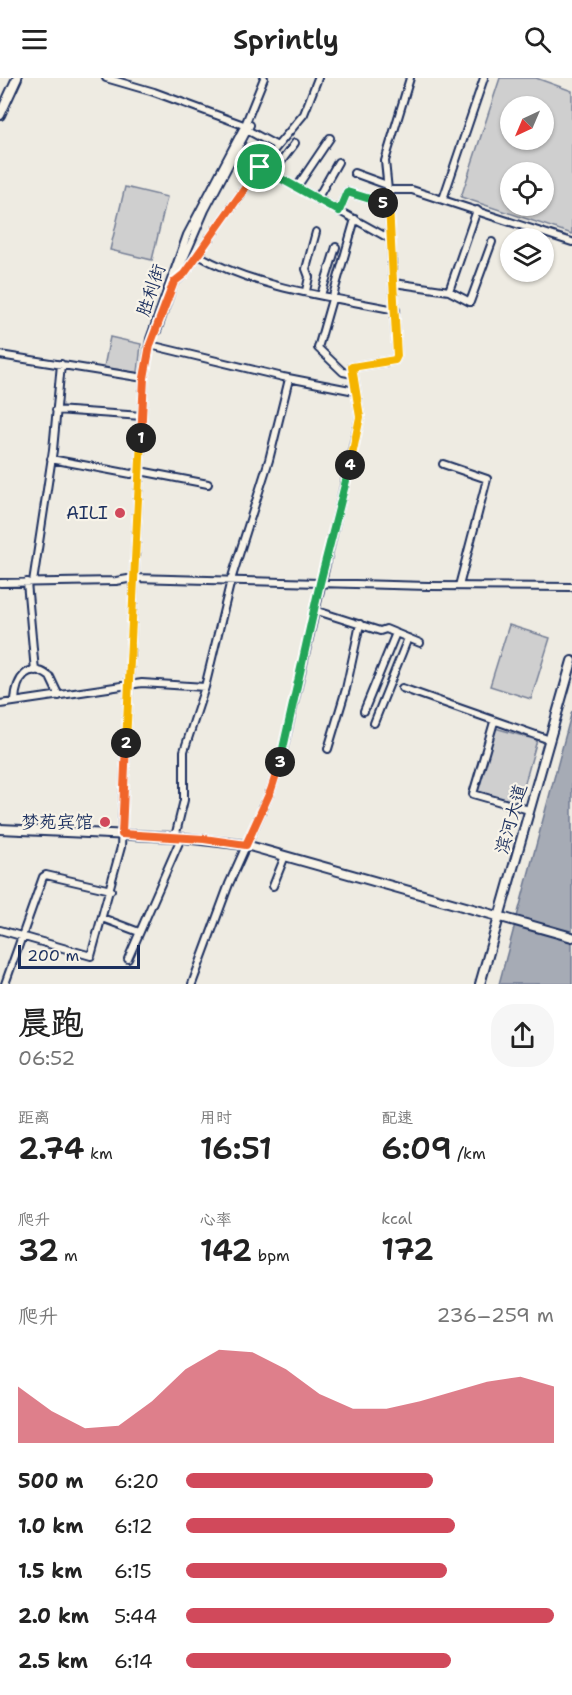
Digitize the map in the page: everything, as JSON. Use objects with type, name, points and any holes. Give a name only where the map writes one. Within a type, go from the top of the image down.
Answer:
[{"type":"main road","points":[[0,115],[17,78]]},
{"type":"main road","name":"滨河大道","points":[[480,984],[572,661]]},
{"type":"main road","points":[[0,829],[178,837],[246,845],[572,937]]},
{"type":"street","points":[[106,78],[154,92],[247,128],[277,146]]},
{"type":"street","name":"胜利街","points":[[150,345],[205,210],[247,128],[266,78]]},
{"type":"street","points":[[174,282],[184,274],[260,167],[304,114],[318,78]]},
{"type":"street","points":[[192,984],[246,845],[271,790],[281,759],[360,417],[352,367],[395,360],[398,338],[385,161],[410,78]]},
{"type":"street","points":[[443,199],[484,78]]},
{"type":"street","name":"胜利街","points":[[150,345],[169,280],[187,235],[247,128]]},
{"type":"street","points":[[297,187],[330,138]]},
{"type":"street","points":[[272,174],[295,143]]},
{"type":"street","points":[[317,199],[338,162]]},
{"type":"street","points":[[260,167],[390,238]]},
{"type":"street","points":[[354,173],[388,187],[412,190],[443,199],[572,242]]},
{"type":"street","points":[[339,211],[347,192],[389,205]]},
{"type":"street","points":[[449,291],[477,210]]},
{"type":"street","points":[[353,374],[343,372],[318,348],[320,334],[333,298],[355,219]]},
{"type":"street","points":[[306,291],[309,277],[306,269],[316,232]]},
{"type":"street","points":[[394,283],[449,291],[470,302],[492,242]]},
{"type":"street","points":[[321,295],[336,248]]},
{"type":"street","points":[[198,255],[225,270],[333,298],[396,310]]},
{"type":"street","points":[[0,930],[91,956],[111,890],[122,834],[144,378],[150,345],[289,379],[355,391]]},
{"type":"street","points":[[0,355],[144,378]]},
{"type":"street","points":[[35,671],[30,582],[51,459],[61,364]]},
{"type":"street","points":[[128,959],[178,837],[184,800],[184,752],[205,687],[231,580],[268,460],[289,379]]},
{"type":"street","points":[[56,410],[142,416]]},
{"type":"street","points":[[51,459],[130,474],[140,471],[208,484]]},
{"type":"street","points":[[444,464],[487,479],[459,586]]},
{"type":"street","points":[[0,583],[116,581],[134,578],[572,587]]},
{"type":"street","points":[[314,610],[380,631],[386,629],[420,643]]},
{"type":"street","points":[[328,749],[346,689],[360,624]]},
{"type":"street","points":[[364,711],[396,633]]},
{"type":"street","points":[[374,723],[408,638]]},
{"type":"street","points":[[15,701],[19,680],[35,671],[50,677],[59,696]]},
{"type":"street","points":[[0,704],[142,684],[205,687]]},
{"type":"street","points":[[402,688],[550,740]]},
{"type":"street","points":[[494,722],[473,794],[529,810]]},
{"type":"street","points":[[273,886],[285,856]]},
{"type":"street","points":[[5,984],[40,883],[46,875],[111,890]]},
{"type":"street","points":[[102,918],[140,932]]},
{"type":"shaded area","points":[[500,78],[536,78],[572,91],[572,234],[518,216],[554,216],[554,162],[500,162],[500,210],[461,197]]},
{"type":"shaded area","points":[[125,187],[167,197],[152,260],[110,250]]},
{"type":"shaded area","points":[[110,337],[141,344],[138,373],[104,367]]},
{"type":"shaded area","points":[[509,625],[550,638],[531,699],[490,686]]},
{"type":"shaded area","points":[[572,711],[572,984],[499,984]]},
{"type":"shaded area","points":[[495,728],[537,740],[519,804],[477,791]]},
{"type":"place","name":"AILI","points":[[120,513]]},
{"type":"place","name":"梦苑宾馆","points":[[105,822]]},
{"type":"route","points":[[260,167],[339,211],[347,192],[389,205],[398,338],[397,356],[395,360],[388,362],[352,367],[360,417],[353,453],[320,583],[281,759],[271,790],[246,845],[204,839],[122,834],[144,378],[150,345],[174,282],[184,274],[260,167]]}]
